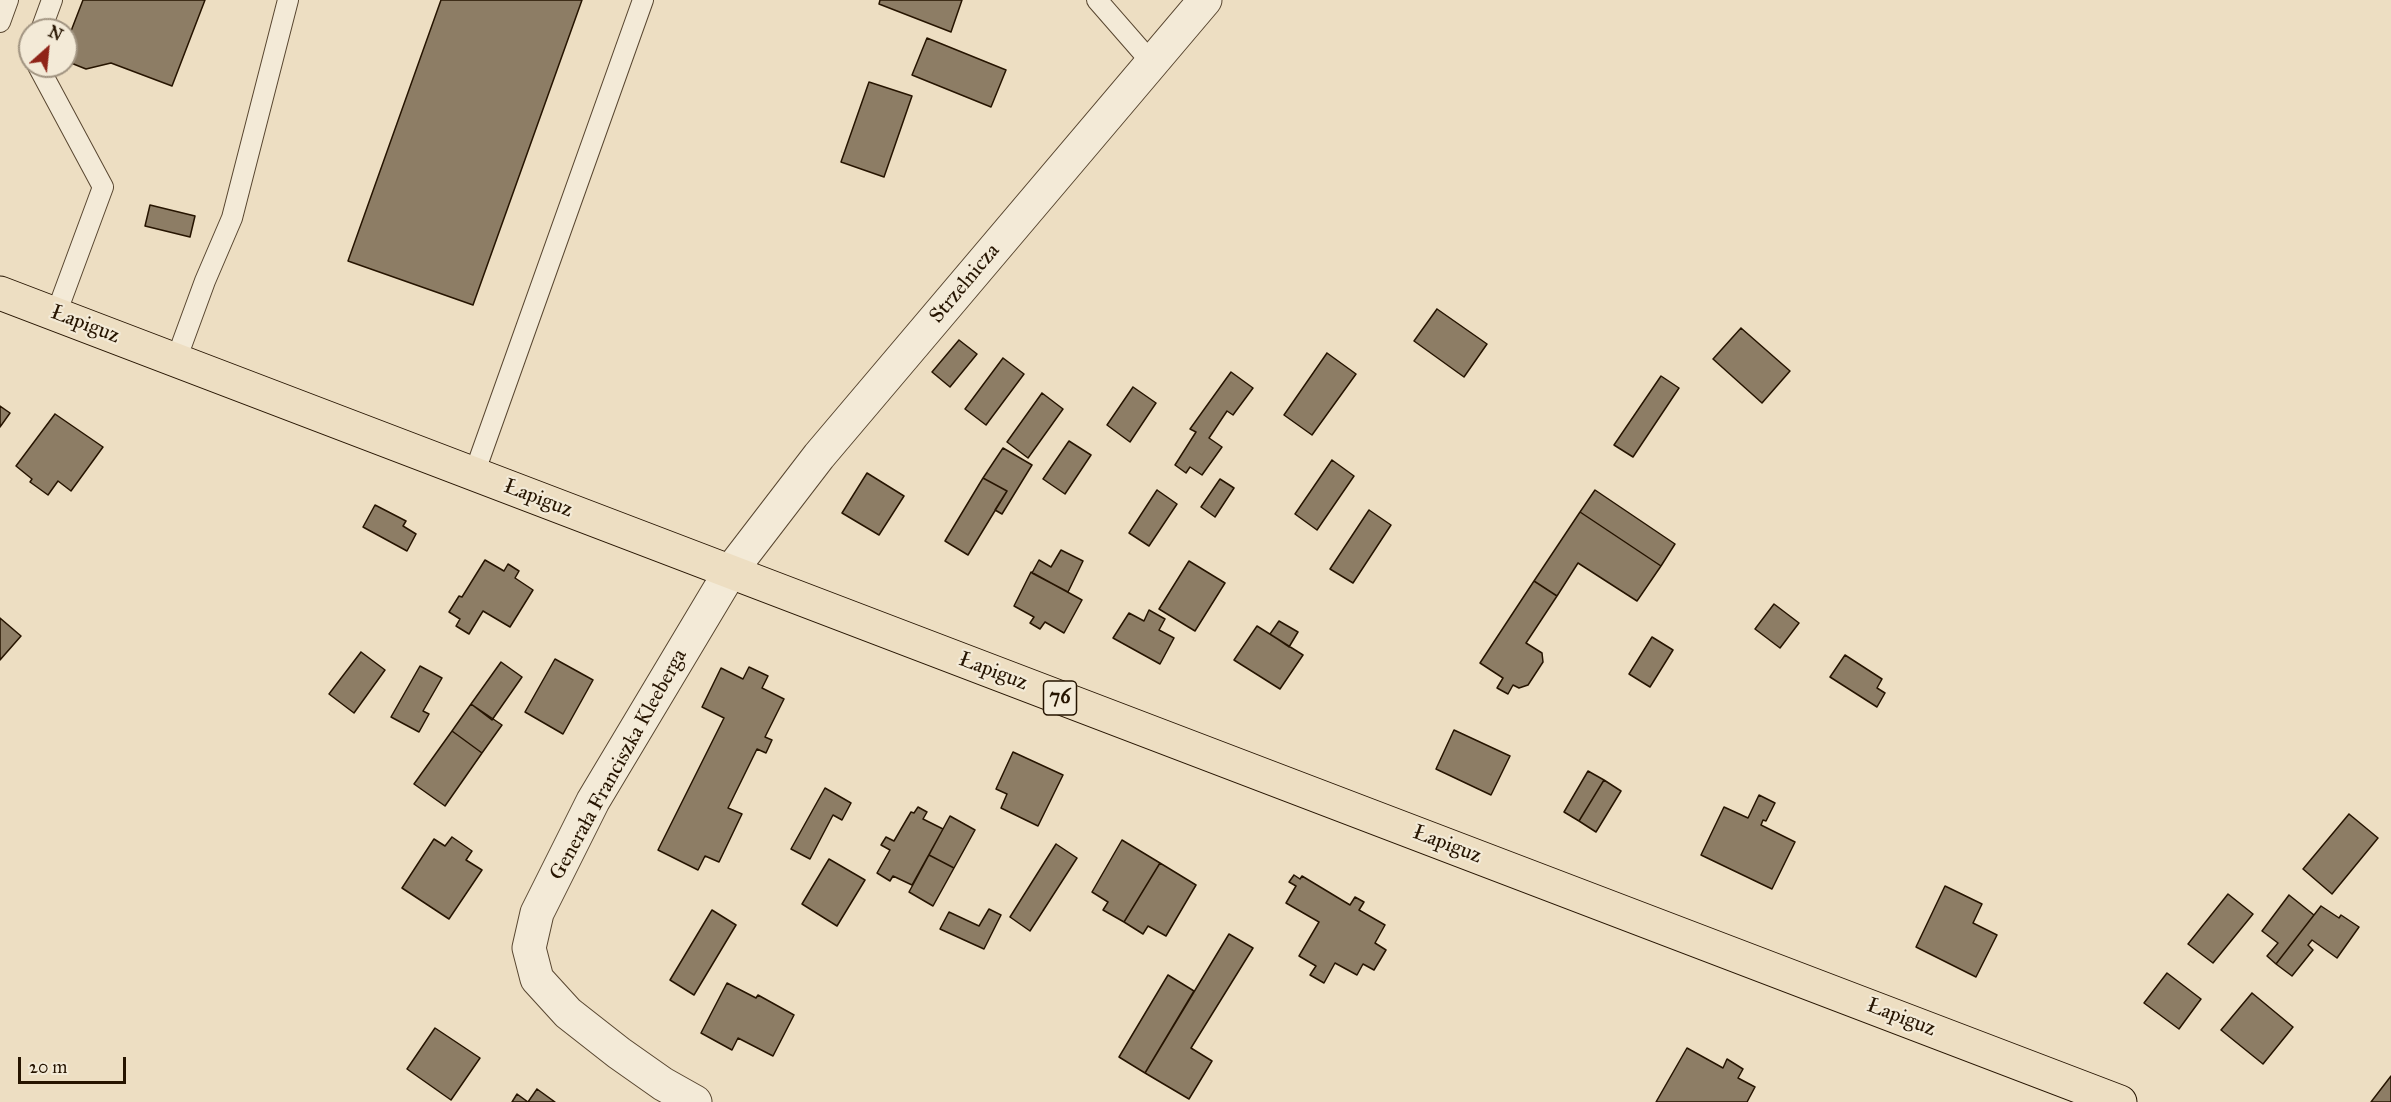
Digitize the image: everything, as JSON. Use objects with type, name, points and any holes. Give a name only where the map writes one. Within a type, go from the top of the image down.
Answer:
[{"type":"main road","name":"Łapiguz","points":[[0,293],[2120,1102]]},
{"type":"street","name":"Strzelnicza","points":[[730,572],[819,456],[1204,0]]},
{"type":"street","name":"Generała Franciszka Kleeberga","points":[[695,1102],[663,1084],[568,1013],[537,979],[529,948],[537,913],[593,801],[730,572]]},
{"type":"lane","points":[[0,22],[8,0]]},
{"type":"lane","points":[[45,18],[52,0]]},
{"type":"lane","points":[[176,360],[205,281],[232,218],[288,0]]},
{"type":"lane","points":[[474,474],[644,0]]},
{"type":"lane","points":[[1097,0],[1152,63]]},
{"type":"lane","points":[[44,78],[103,187],[56,314]]},
{"type":"building","points":[[83,0],[205,0],[172,86],[111,63],[86,69],[78,66],[78,18],[76,18]]},
{"type":"building","points":[[441,0],[582,0],[473,305],[348,261]]},
{"type":"building","points":[[880,0],[962,0],[951,32],[879,4]]},
{"type":"building","points":[[927,38],[1006,70],[991,107],[912,75]]},
{"type":"building","points":[[869,82],[912,96],[884,177],[841,162]]},
{"type":"building","points":[[150,205],[195,216],[190,237],[145,226]]},
{"type":"building","points":[[1437,309],[1487,344],[1464,377],[1414,341]]},
{"type":"building","points":[[1741,328],[1790,371],[1762,403],[1713,359]]},
{"type":"building","points":[[959,340],[977,354],[950,387],[932,372]]},
{"type":"building","points":[[1327,353],[1356,374],[1312,435],[1284,415]]},
{"type":"building","points":[[1003,358],[1024,374],[986,425],[965,409]]},
{"type":"building","points":[[1231,372],[1253,388],[1233,415],[1227,411],[1209,438],[1222,447],[1202,475],[1190,467],[1186,473],[1175,465],[1196,432],[1190,429]]},
{"type":"building","points":[[1661,376],[1679,388],[1633,457],[1614,445]]},
{"type":"building","points":[[1133,387],[1156,403],[1130,442],[1107,425]]},
{"type":"building","points":[[1042,393],[1063,409],[1028,458],[1007,442]]},
{"type":"building","points":[[0,406],[10,413],[0,427]]},
{"type":"building","points":[[55,414],[103,447],[71,491],[58,481],[48,495],[30,482],[32,479],[16,466]]},
{"type":"building","points":[[1069,441],[1091,455],[1065,494],[1043,479]]},
{"type":"building","points":[[1003,448],[1032,465],[1002,514],[995,510],[1007,491],[983,478]]},
{"type":"building","points":[[1332,460],[1354,476],[1317,530],[1295,514]]},
{"type":"building","points":[[867,473],[904,496],[879,535],[842,513]]},
{"type":"building","points":[[983,478],[1007,491],[968,555],[945,541]]},
{"type":"building","points":[[1220,479],[1234,488],[1215,517],[1201,507]]},
{"type":"building","points":[[1157,490],[1177,504],[1149,546],[1129,533]]},
{"type":"building","points":[[1595,490],[1675,544],[1661,566],[1580,512]]},
{"type":"building","points":[[375,505],[406,521],[403,526],[416,534],[407,551],[363,527]]},
{"type":"building","points":[[1369,510],[1391,525],[1353,583],[1330,569]]},
{"type":"building","points":[[1580,512],[1661,566],[1637,601],[1578,563],[1557,596],[1534,581]]},
{"type":"building","points":[[1061,550],[1083,561],[1068,592],[1032,573],[1039,560],[1051,567]]},
{"type":"building","points":[[485,560],[504,571],[508,564],[519,571],[515,578],[533,590],[510,627],[483,611],[469,634],[456,626],[460,619],[449,612],[459,596],[462,597]]},
{"type":"building","points":[[1189,561],[1225,583],[1195,631],[1159,609]]},
{"type":"building","points":[[1031,572],[1082,600],[1064,633],[1045,622],[1040,629],[1030,623],[1034,617],[1014,606]]},
{"type":"building","points":[[1534,581],[1557,596],[1526,643],[1542,653],[1543,662],[1528,685],[1519,688],[1513,685],[1508,694],[1497,688],[1503,678],[1480,663]]},
{"type":"building","points":[[1774,604],[1799,623],[1780,648],[1755,629]]},
{"type":"building","points":[[1149,610],[1165,619],[1159,630],[1174,638],[1160,664],[1113,638],[1129,613],[1144,621]]},
{"type":"building","points":[[0,618],[21,636],[0,660]]},
{"type":"building","points":[[1279,621],[1298,632],[1289,647],[1270,634]]},
{"type":"building","points":[[1257,626],[1303,655],[1280,689],[1234,660]]},
{"type":"building","points":[[1652,637],[1673,650],[1650,687],[1629,674]]},
{"type":"building","points":[[361,652],[385,670],[354,713],[329,694]]},
{"type":"building","points":[[1845,655],[1882,679],[1877,688],[1885,693],[1877,707],[1830,677]]},
{"type":"building","points":[[555,659],[593,680],[563,734],[525,712]]},
{"type":"building","points":[[501,662],[522,677],[492,720],[471,704]]},
{"type":"building","points":[[420,666],[442,678],[423,711],[429,714],[419,732],[391,717]]},
{"type":"building","points":[[749,667],[768,676],[762,688],[784,699],[765,737],[772,740],[766,753],[757,749],[728,808],[742,814],[719,862],[705,856],[698,870],[658,850],[724,718],[702,707],[721,668],[743,679]]},
{"type":"building","points":[[471,704],[502,725],[482,753],[452,731]]},
{"type":"building","points":[[1454,730],[1510,756],[1491,795],[1436,769]]},
{"type":"building","points":[[452,731],[482,753],[445,806],[414,784]]},
{"type":"building","points":[[1013,752],[1063,775],[1038,826],[1001,808],[1007,794],[996,789]]},
{"type":"building","points":[[1588,771],[1604,780],[1579,821],[1564,812]]},
{"type":"building","points":[[1604,780],[1621,791],[1596,832],[1579,821]]},
{"type":"building","points":[[825,788],[851,803],[842,820],[833,815],[810,859],[791,849]]},
{"type":"building","points":[[1759,795],[1775,803],[1766,821],[1763,820],[1761,825],[1795,842],[1772,889],[1701,855],[1724,807],[1748,818]]},
{"type":"building","points":[[918,807],[927,812],[923,819],[943,829],[912,885],[893,876],[890,881],[877,873],[890,850],[881,845],[886,837],[894,841],[911,812],[914,813]]},
{"type":"building","points":[[2349,814],[2378,838],[2332,894],[2303,869]]},
{"type":"building","points":[[950,816],[975,830],[954,868],[929,855]]},
{"type":"building","points":[[452,837],[472,851],[466,860],[482,870],[449,919],[402,888],[434,839],[445,846]]},
{"type":"building","points":[[1122,840],[1160,863],[1124,922],[1103,910],[1108,902],[1092,892]]},
{"type":"building","points":[[1056,844],[1077,858],[1030,931],[1010,917]]},
{"type":"building","points":[[929,855],[954,868],[933,906],[909,892]]},
{"type":"building","points":[[829,859],[865,880],[837,926],[802,904]]},
{"type":"building","points":[[1160,863],[1196,885],[1166,936],[1148,926],[1143,934],[1124,922]]},
{"type":"building","points":[[1294,875],[1300,879],[1302,876],[1350,905],[1355,897],[1364,902],[1359,910],[1385,925],[1375,943],[1386,950],[1374,970],[1363,964],[1357,975],[1335,963],[1324,983],[1310,975],[1316,966],[1299,956],[1319,922],[1286,903],[1296,886],[1289,882]]},
{"type":"building","points":[[1945,886],[1982,904],[1973,923],[1997,935],[1976,977],[1916,947]]},
{"type":"building","points":[[2228,894],[2253,914],[2213,963],[2188,944]]},
{"type":"building","points":[[2289,895],[2314,915],[2276,964],[2267,956],[2278,943],[2262,931]]},
{"type":"building","points":[[2321,906],[2359,927],[2337,958],[2312,940],[2308,945],[2313,950],[2292,976],[2276,964]]},
{"type":"building","points":[[989,909],[1001,915],[984,949],[940,929],[949,912],[979,926]]},
{"type":"building","points":[[712,910],[736,925],[694,995],[670,980]]},
{"type":"building","points":[[1229,934],[1253,948],[1191,1048],[1212,1061],[1189,1099],[1145,1073]]},
{"type":"building","points":[[2167,973],[2201,999],[2179,1029],[2144,1003]]},
{"type":"building","points":[[1168,975],[1194,991],[1145,1073],[1119,1057]]},
{"type":"building","points":[[727,983],[756,998],[758,995],[794,1015],[773,1056],[738,1038],[732,1050],[701,1033]]},
{"type":"building","points":[[2252,993],[2293,1027],[2263,1064],[2221,1030]]},
{"type":"building","points":[[435,1028],[480,1058],[451,1100],[407,1069]]},
{"type":"building","points":[[1687,1048],[1723,1068],[1727,1059],[1743,1069],[1738,1078],[1755,1087],[1747,1102],[1656,1102]]},
{"type":"building","points":[[2391,1076],[2391,1102],[2371,1102]]},
{"type":"building","points":[[537,1089],[555,1102],[528,1102]]},
{"type":"building","points":[[517,1094],[528,1102],[512,1102]]}]
